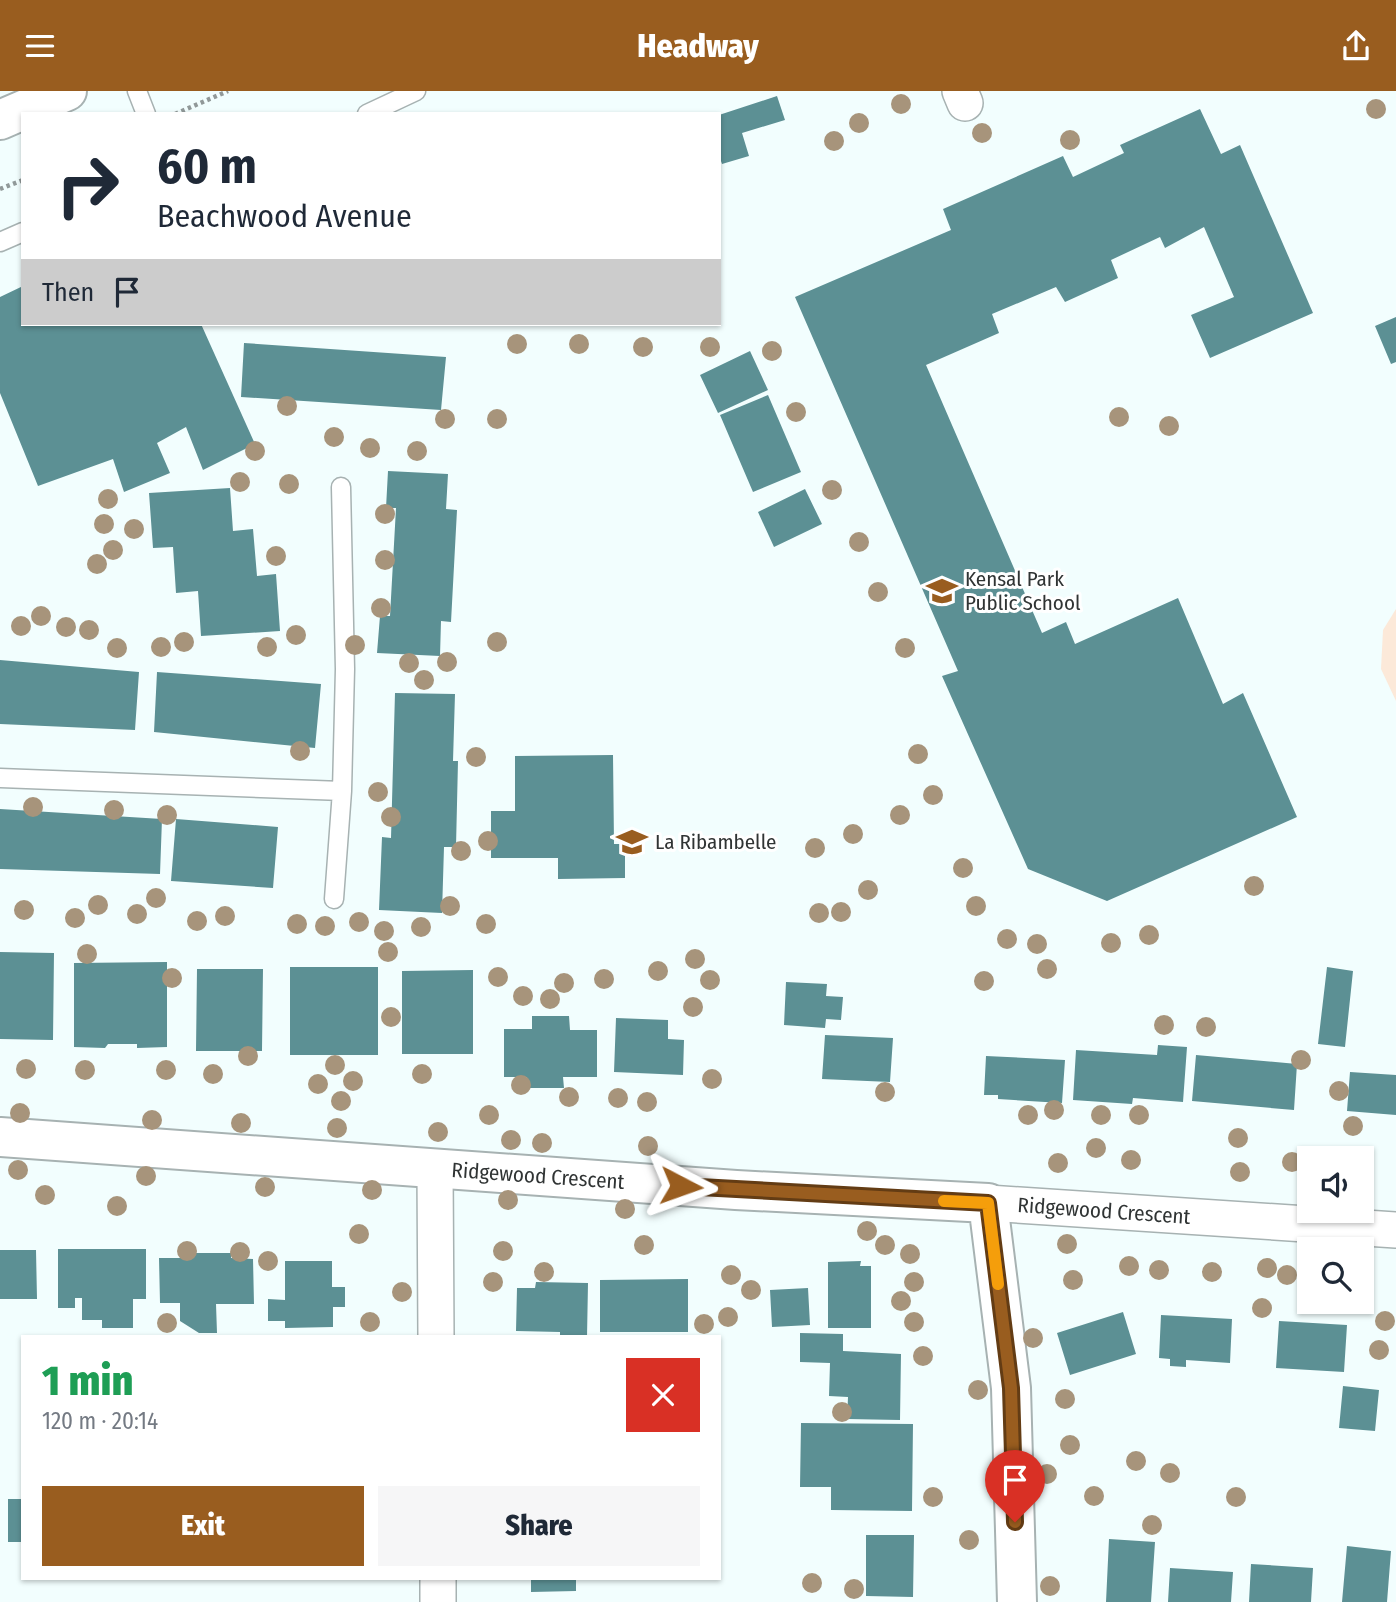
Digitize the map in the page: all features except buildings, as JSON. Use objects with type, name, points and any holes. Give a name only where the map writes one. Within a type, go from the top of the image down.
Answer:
[{"type":"street","points":[[0,120],[67,91]]},
{"type":"street","name":"Ridgewood Crescent","points":[[0,1137],[736,1190],[988,1203],[1396,1230]]},
{"type":"street","name":"Ridgewood Crescent","points":[[436,1168],[436,1335]]},
{"type":"street","points":[[988,1203],[1011,1388],[1017,1602]]},
{"type":"street","points":[[438,1580],[438,1602]]},
{"type":"lane","points":[[137,91],[145,112]]},
{"type":"lane","points":[[371,112],[416,91]]},
{"type":"lane","points":[[0,242],[21,233]]},
{"type":"lane","points":[[334,899],[342,790],[345,669],[341,487]]},
{"type":"lane","points":[[0,778],[342,790]]},
{"type":"path","points":[[180,112],[228,91]]},
{"type":"path","points":[[0,189],[21,181]]},
{"type":"shaded area","points":[[1396,609],[1396,701],[1381,669],[1383,630]]},
{"type":"slow traffic","points":[[944,1201],[988,1203],[998,1284]]},
{"type":"place","name":"Kensal Park Public School","points":[[942,591]]},
{"type":"place","name":"La Ribambelle","points":[[632,842]]},
{"type":"route","points":[[681,1186],[988,1203],[1011,1388],[1015,1522]]}]
